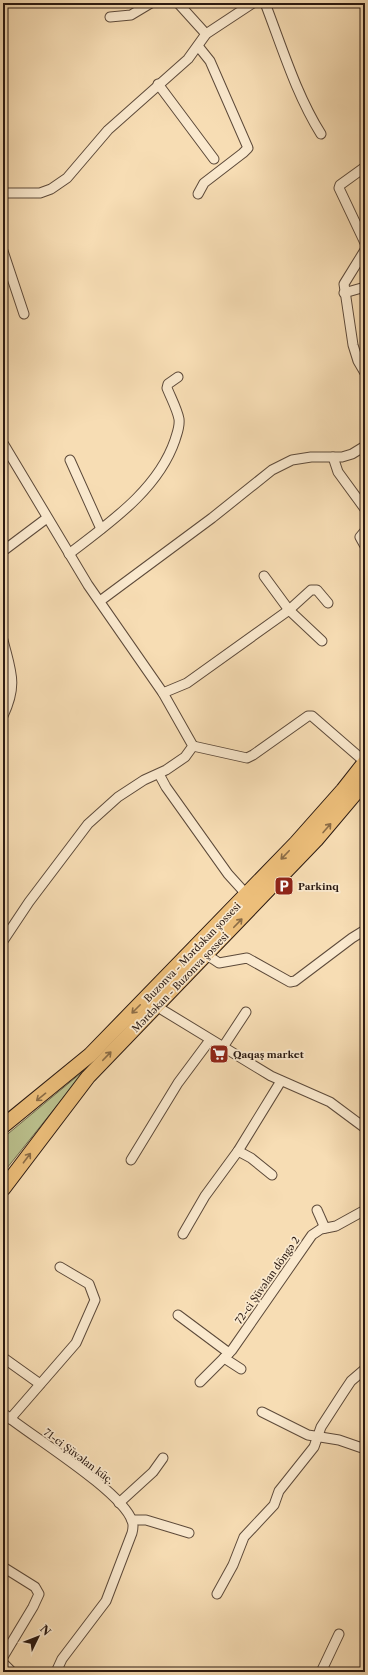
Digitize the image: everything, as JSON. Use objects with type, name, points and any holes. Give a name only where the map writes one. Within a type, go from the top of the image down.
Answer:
[{"type":"main road","name":"Buzonva - Mərdəkan şossesi","points":[[3,1126],[90,1055],[247,895],[306,832],[365,762]]},
{"type":"main road","name":"Mərdəkan - Buzonva şossesi","points":[[3,1189],[88,1077],[316,840],[365,782]]},
{"type":"main road","points":[[3,1184],[16,1173]]},
{"type":"street","points":[[110,17],[131,14],[151,3]]},
{"type":"street","points":[[178,3],[206,34]]},
{"type":"street","points":[[3,193],[40,193],[51,189],[67,178],[103,135],[158,84],[188,59],[206,34],[253,3]]},
{"type":"street","points":[[265,3],[298,88],[312,120],[321,134]]},
{"type":"street","points":[[198,46],[210,61],[248,148],[204,184],[198,194]]},
{"type":"street","points":[[158,84],[214,160]]},
{"type":"street","points":[[365,167],[340,185],[339,188],[365,243]]},
{"type":"street","points":[[365,250],[345,280],[344,293],[353,345],[358,360],[365,373]]},
{"type":"street","points":[[3,251],[24,314]]},
{"type":"street","points":[[344,293],[365,287]]},
{"type":"street","points":[[69,554],[136,499],[156,476],[170,454],[178,430],[179,419],[167,388],[168,384],[178,377]]},
{"type":"street","points":[[3,443],[69,554],[163,693],[193,746],[247,758],[308,716],[312,716],[365,762]]},
{"type":"street","points":[[100,601],[206,522],[272,470],[292,460],[311,456],[333,457],[352,454],[365,446]]},
{"type":"street","points":[[333,457],[338,472],[365,509]]},
{"type":"street","points":[[70,460],[101,529]]},
{"type":"street","points":[[3,551],[47,518]]},
{"type":"street","points":[[365,531],[360,537],[365,546]]},
{"type":"street","points":[[264,576],[289,610],[322,641]]},
{"type":"street","points":[[163,693],[187,683],[289,610],[314,589],[328,602]]},
{"type":"street","points":[[3,640],[13,686],[3,716]]},
{"type":"street","points":[[3,942],[29,902],[88,824],[118,797],[144,780],[159,774],[185,757],[193,746]]},
{"type":"street","points":[[159,774],[166,787],[223,867],[247,895]]},
{"type":"street","points":[[207,955],[219,963],[247,958],[290,982],[296,981],[352,938],[365,930]]},
{"type":"street","points":[[156,1006],[210,1040],[281,1081],[330,1102],[365,1128]]},
{"type":"street","points":[[223,1047],[246,1012]]},
{"type":"street","points":[[131,1160],[178,1082],[210,1040]]},
{"type":"street","points":[[183,1234],[216,1179],[238,1151],[281,1081]]},
{"type":"street","points":[[238,1151],[251,1158],[272,1175]]},
{"type":"street","points":[[317,1210],[325,1228]]},
{"type":"street","name":"72-ci Şüvəlan döngə 2","points":[[200,1382],[226,1355],[312,1235],[316,1231],[336,1226],[365,1210]]},
{"type":"street","points":[[7,1416],[40,1384],[76,1343],[95,1300],[89,1284],[60,1267]]},
{"type":"street","points":[[178,1315],[226,1355],[240,1369]]},
{"type":"street","points":[[5,1359],[40,1384]]},
{"type":"street","points":[[217,1594],[233,1565],[244,1537],[250,1529],[269,1511],[278,1491],[314,1447],[317,1436],[343,1393],[352,1381],[365,1369]]},
{"type":"street","points":[[262,1412],[298,1431],[338,1440],[365,1449]]},
{"type":"street","name":"71-ci Şüvəlan küç.","points":[[7,1416],[103,1487],[119,1503],[132,1520]]},
{"type":"street","points":[[119,1503],[153,1472],[163,1458]]},
{"type":"street","points":[[56,1672],[62,1659],[109,1595],[132,1533],[132,1520],[146,1520],[189,1533]]},
{"type":"street","points":[[3,1567],[35,1587],[39,1594],[28,1616],[3,1657]]},
{"type":"street","points":[[321,1672],[339,1634]]},
{"type":"street","points":[[3,1664],[12,1672]]},
{"type":"green space","points":[[87,1068],[3,1173],[3,1138]]},
{"type":"place","name":"Parkinq","points":[[284,886]]},
{"type":"place","name":"Qaqaş market","points":[[219,1054]]}]
